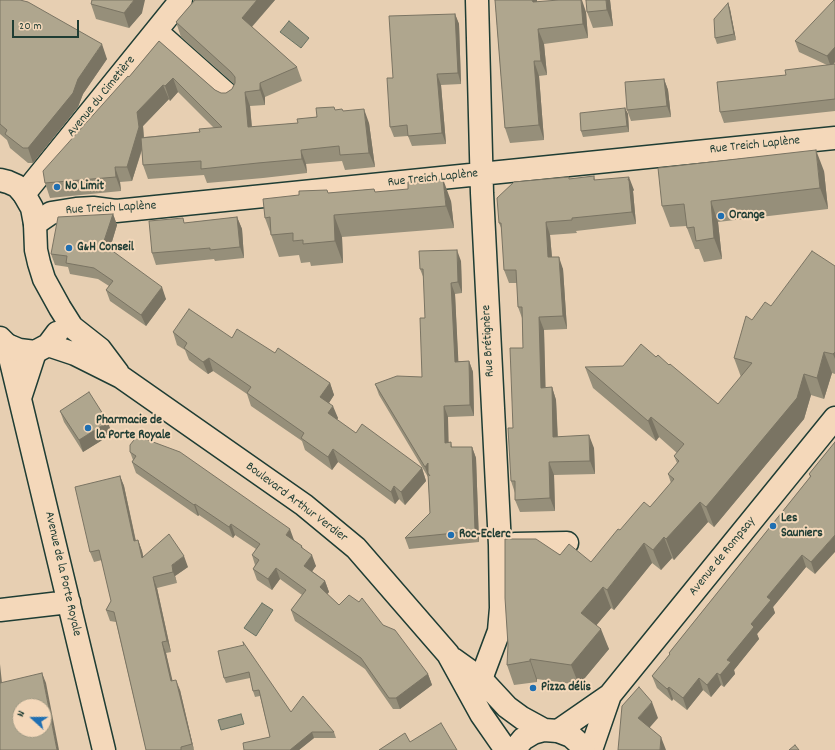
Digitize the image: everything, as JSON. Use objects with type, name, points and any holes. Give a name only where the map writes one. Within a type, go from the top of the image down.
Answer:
[{"type":"street","name":"Avenue du Cimetière","points":[[24,194],[181,0]]},
{"type":"street","name":"Rue Brétignère","points":[[476,0],[482,174],[500,545],[501,608],[498,631],[481,679]]},
{"type":"street","points":[[156,31],[228,95]]},
{"type":"street","name":"Rue Treich Laplène","points":[[35,224],[51,213],[76,209],[93,208],[116,211],[835,138]]},
{"type":"street","points":[[0,180],[17,186],[24,194]]},
{"type":"street","name":"Boulevard Arthur Verdier","points":[[24,194],[32,208],[35,224],[36,250],[44,279],[72,327],[100,349],[121,378]]},
{"type":"street","points":[[20,398],[41,348],[56,335],[60,323],[60,308]]},
{"type":"street","name":"Boulevard Arthur Verdier","points":[[4,342],[19,350],[41,348],[75,354],[121,378],[304,506],[356,548],[448,654],[481,679],[507,707],[522,718],[551,731],[571,736],[582,746],[584,750]]},
{"type":"street","name":"Avenue de la Porte Royale","points":[[4,342],[20,398],[104,750]]},
{"type":"street","name":"Avenue de Rompsay","points":[[514,750],[523,739],[533,733],[551,731],[610,695],[831,432]]},
{"type":"street","points":[[500,545],[567,543]]},
{"type":"street","points":[[0,610],[69,602]]},
{"type":"street","name":"Boulevard Arthur Verdier","points":[[448,654],[481,714],[506,750]]},
{"type":"street","name":"Avenue de Rompsay","points":[[591,750],[610,695]]},
{"type":"shaded area","points":[[289,21],[309,38],[301,48],[280,32]]},
{"type":"shaded area","points":[[262,603],[273,610],[256,636],[244,628]]},
{"type":"shaded area","points":[[241,714],[244,724],[221,730],[218,720]]},
{"type":"building","points":[[0,0],[20,0],[28,2],[102,44],[78,79],[73,93],[28,148],[23,148],[5,134],[7,130],[0,124]]},
{"type":"building","points":[[92,0],[134,0],[124,13],[91,4]]},
{"type":"building","points":[[195,0],[257,0],[242,18],[297,67],[260,83],[260,90],[245,92],[248,127],[298,123],[297,119],[317,117],[316,108],[334,107],[335,110],[342,109],[343,111],[364,109],[369,153],[340,155],[339,146],[301,150],[302,159],[201,169],[201,161],[143,165],[141,138],[200,132],[199,129],[222,127],[173,78],[165,86],[163,85],[137,112],[139,127],[127,167],[115,167],[116,177],[45,183],[43,171],[128,76],[129,77],[159,41],[215,90],[221,93],[226,93],[232,89],[235,83],[235,77],[231,72],[176,22]]},
{"type":"building","points":[[495,0],[532,0],[533,2],[581,0],[583,24],[538,29],[541,61],[534,61],[539,125],[505,128]]},
{"type":"building","points":[[586,0],[606,0],[607,10],[587,12]]},
{"type":"building","points":[[834,0],[835,47],[827,56],[795,41]]},
{"type":"building","points":[[728,3],[734,34],[715,38],[714,19]]},
{"type":"building","points":[[455,14],[458,73],[437,74],[442,133],[408,136],[407,125],[390,127],[387,78],[393,78],[389,16]]},
{"type":"building","points":[[835,64],[835,99],[720,112],[717,82],[786,75],[785,70]]},
{"type":"building","points":[[664,79],[667,106],[627,110],[625,82]]},
{"type":"building","points":[[625,108],[627,126],[581,131],[580,113]]},
{"type":"building","points":[[816,150],[820,188],[711,201],[714,238],[696,241],[694,227],[687,228],[684,204],[662,206],[658,168]]},
{"type":"building","points":[[594,176],[594,180],[629,177],[628,180],[632,212],[546,222],[548,257],[559,257],[563,316],[539,317],[541,388],[552,387],[553,437],[589,435],[590,461],[549,462],[550,498],[515,500],[515,481],[511,481],[508,428],[513,428],[510,348],[523,348],[522,307],[518,307],[516,270],[504,270],[501,223],[499,223],[497,198],[514,182]]},
{"type":"building","points":[[443,179],[446,206],[334,215],[335,241],[303,244],[303,240],[293,241],[293,233],[271,235],[270,217],[265,218],[263,199],[299,195],[299,191],[327,190],[328,193],[374,189],[375,192],[408,189],[408,182]]},
{"type":"building","points":[[113,214],[103,244],[162,287],[141,315],[106,290],[113,281],[94,268],[66,263],[67,256],[51,254],[58,217]]},
{"type":"building","points":[[237,217],[240,247],[152,253],[149,221],[183,218],[184,223]]},
{"type":"building","points":[[457,250],[458,282],[451,283],[455,362],[469,361],[470,405],[444,406],[445,443],[451,442],[451,447],[472,447],[475,531],[405,538],[430,513],[428,474],[430,476],[428,473],[428,463],[425,467],[375,384],[397,376],[422,377],[420,318],[425,318],[423,269],[420,269],[419,251]]},
{"type":"building","points":[[812,251],[835,266],[835,352],[833,354],[824,352],[817,378],[804,374],[797,398],[706,507],[700,502],[666,539],[664,537],[653,550],[644,543],[607,590],[603,587],[581,613],[601,629],[571,665],[530,659],[530,661],[507,665],[508,645],[505,598],[505,539],[536,539],[560,555],[569,544],[591,562],[618,529],[620,530],[644,502],[650,507],[674,479],[668,474],[679,461],[674,456],[684,444],[651,417],[648,421],[585,367],[623,366],[641,344],[656,357],[658,355],[669,365],[670,364],[718,404],[752,363],[734,358],[746,316],[752,320],[765,302],[771,306]]},
{"type":"building","points":[[189,309],[232,338],[237,329],[275,353],[278,348],[330,383],[320,397],[333,406],[328,413],[356,433],[362,424],[422,468],[401,492],[394,486],[391,492],[333,449],[328,457],[301,438],[304,433],[247,393],[251,387],[209,358],[203,362],[184,348],[187,343],[173,332]]},
{"type":"building","points":[[89,392],[108,422],[79,440],[60,411]]},
{"type":"building","points":[[137,436],[180,452],[290,529],[286,535],[312,555],[304,566],[325,581],[320,587],[339,605],[349,595],[359,602],[362,598],[383,625],[395,630],[428,674],[396,698],[389,698],[361,658],[291,610],[306,590],[276,568],[268,579],[253,569],[259,560],[252,555],[260,544],[231,524],[229,527],[195,504],[194,505],[132,462],[136,456],[130,452],[130,445]]},
{"type":"building","points":[[835,442],[835,535],[811,562],[802,555],[767,597],[771,600],[751,624],[754,627],[727,660],[731,662],[720,675],[717,673],[707,685],[699,678],[683,698],[669,687],[667,689],[652,676],[811,476],[809,474]]},
{"type":"building","points":[[120,476],[134,541],[138,540],[142,558],[169,534],[184,556],[172,565],[173,572],[153,577],[167,641],[162,642],[171,681],[176,680],[192,744],[181,747],[181,750],[146,750],[114,612],[106,610],[111,601],[99,550],[90,552],[75,487]]},
{"type":"building","points":[[243,642],[291,712],[303,696],[334,732],[312,732],[290,750],[244,750],[243,743],[270,737],[259,690],[253,691],[249,672],[224,678],[218,651],[244,645]]},
{"type":"building","points":[[42,673],[47,698],[12,698],[12,738],[52,738],[52,724],[57,750],[0,750],[0,683]]},
{"type":"building","points":[[639,687],[652,702],[638,718],[661,737],[660,750],[618,750],[622,706]]},
{"type":"building","points":[[441,723],[457,750],[379,750],[405,733],[410,742]]},
{"type":"building","points":[[795,745],[799,750],[789,750]]},
{"type":"place","name":"No Limit","points":[[57,187]]},
{"type":"place","name":"Orange","points":[[721,216]]},
{"type":"place","name":"G&H Conseil","points":[[69,248]]},
{"type":"place","name":"Pharmacie de la Porte Royale","points":[[88,428]]},
{"type":"place","name":"Les Sauniers","points":[[773,526]]},
{"type":"place","name":"Roc-Eclerc","points":[[451,535]]},
{"type":"place","name":"Pizza délis","points":[[533,688]]}]
